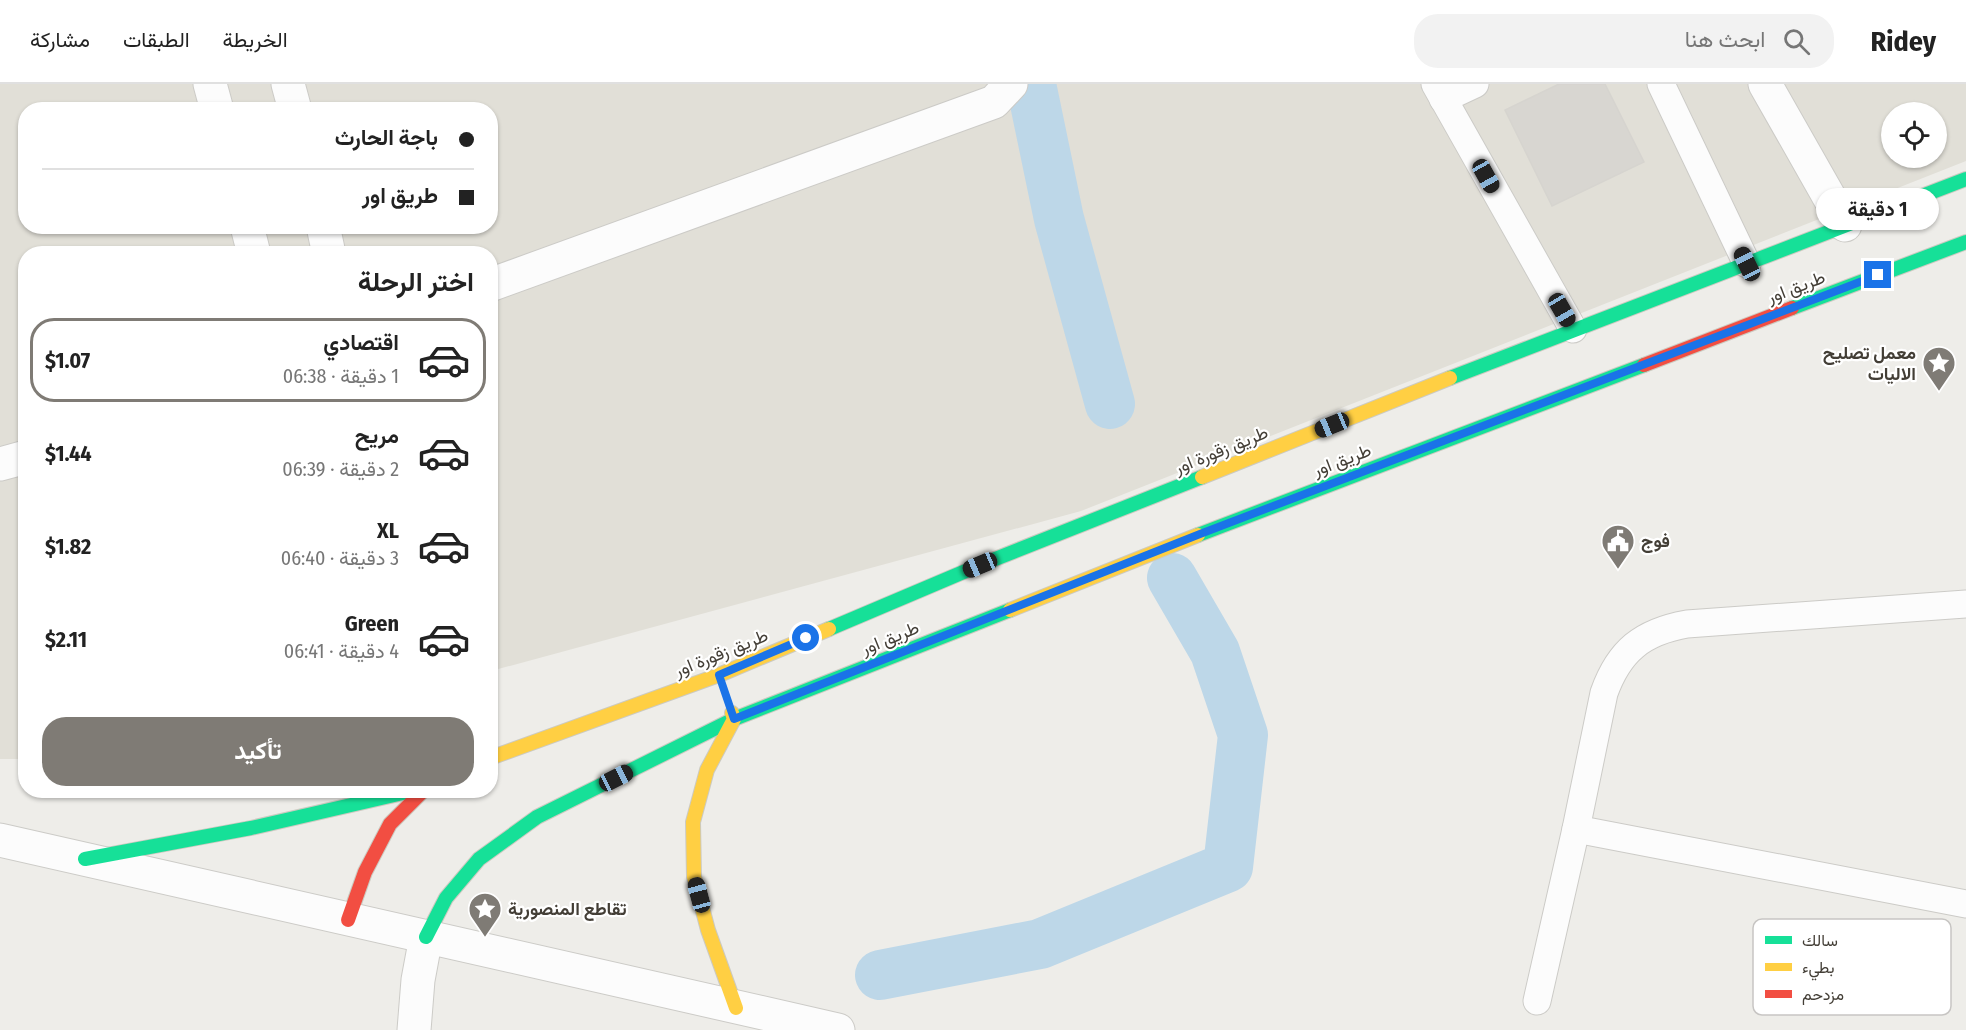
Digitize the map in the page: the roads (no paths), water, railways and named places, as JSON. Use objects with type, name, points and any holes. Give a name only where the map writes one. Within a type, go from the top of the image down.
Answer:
[{"type":"main road","name":"طريق زقورة اور","points":[[498,756],[723,686],[1002,556],[1573,329],[1966,179]]},
{"type":"main road","name":"طريق اور","points":[[426,937],[446,898],[479,859],[498,844],[537,817],[734,719],[1200,534],[1966,242]]},
{"type":"main road","points":[[723,686],[734,719],[707,770],[693,822],[694,877],[708,930],[736,1008]]},
{"type":"main road","points":[[85,859],[212,838],[338,811],[386,798]]},
{"type":"main road","points":[[348,920],[365,872],[390,824],[415,798]]},
{"type":"street","points":[[210,84],[215,102]]},
{"type":"street","points":[[288,84],[293,102]]},
{"type":"street","points":[[498,282],[994,102],[1011,84]]},
{"type":"street","points":[[1765,84],[1845,225]]},
{"type":"street","points":[[0,464],[18,459]]},
{"type":"street","points":[[2,834],[85,859],[838,1030]]},
{"type":"street","points":[[414,1030],[418,980],[426,937]]},
{"type":"lane","points":[[1475,84],[1439,91],[1573,329]]},
{"type":"lane","points":[[1661,84],[1747,264]]},
{"type":"lane","points":[[1537,1001],[1604,693],[1611,674],[1623,656],[1638,642],[1669,627],[1687,624],[1966,604]]},
{"type":"lane","points":[[1576,829],[1966,904]]},
{"type":"waterway","points":[[1031,84],[1059,219],[1110,404]]},
{"type":"waterway","points":[[880,975],[1040,944],[1228,867],[1243,735],[1215,652],[1172,578]]},
{"type":"place","name":"معمل تصليح الاليات","points":[[1939,392]]},
{"type":"place","name":"فوج","points":[[1618,570]]},
{"type":"place","name":"تقاطع المنصورية","points":[[485,938]]}]
